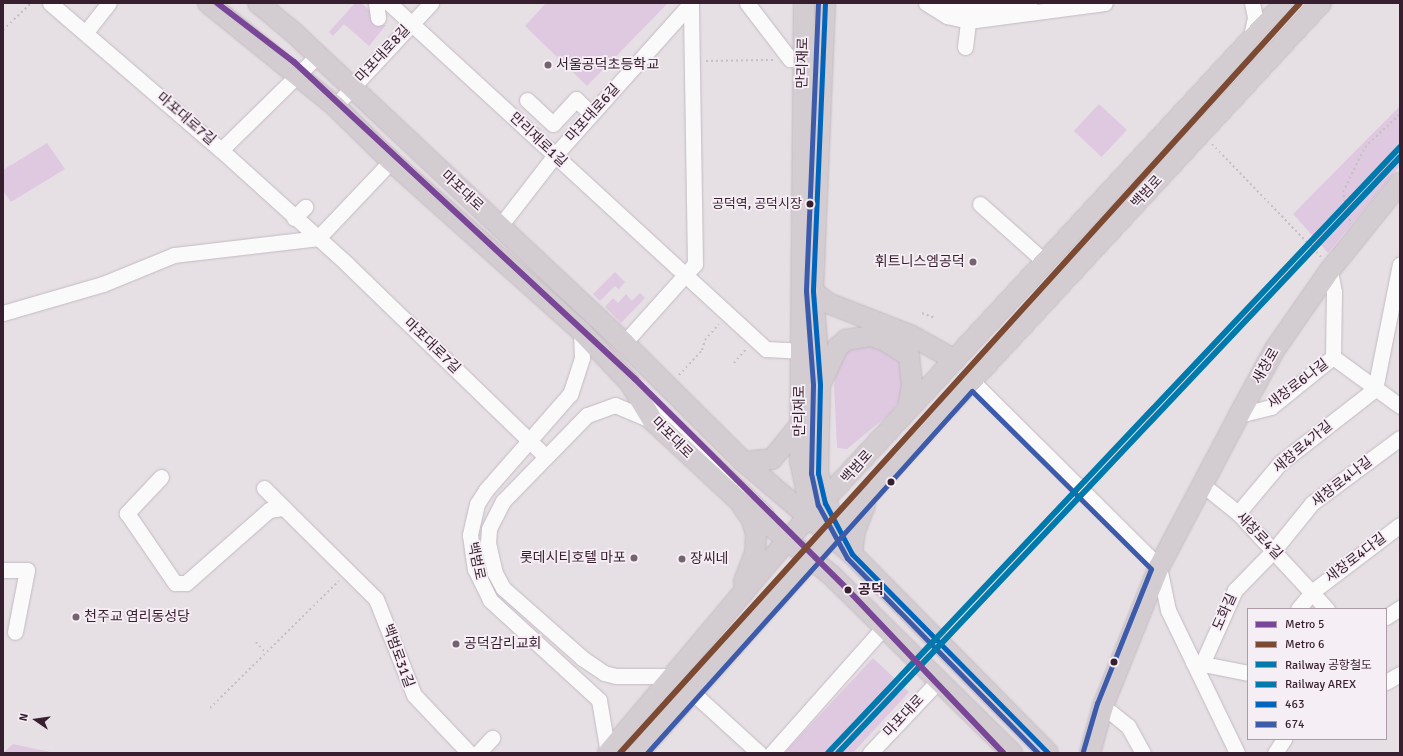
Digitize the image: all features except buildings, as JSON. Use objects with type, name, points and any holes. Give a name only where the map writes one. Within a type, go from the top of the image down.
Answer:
[{"type":"main road","name":"마포대로","points":[[208,3],[305,67],[352,88],[500,226],[624,343],[744,462],[812,518],[826,542],[832,575],[1012,753]]},
{"type":"main road","name":"마포대로","points":[[258,3],[335,106],[391,161],[580,331],[630,383],[653,421],[739,501],[789,538],[826,542],[852,554],[1048,753]]},
{"type":"main road","name":"만리재로","points":[[804,3],[796,59],[800,460],[812,518]]},
{"type":"main road","name":"만리재로","points":[[825,3],[813,291],[820,384],[818,473],[825,503],[826,542]]},
{"type":"main road","name":"백범로","points":[[608,753],[674,676],[739,595],[789,538],[812,518],[907,410],[1285,3]]},
{"type":"main road","name":"백범로","points":[[638,753],[869,494],[1321,3]]},
{"type":"main road","points":[[1143,156],[1158,152],[1166,160],[1164,174]]},
{"type":"main road","name":"새창로","points":[[1090,753],[1103,706],[1159,567],[1239,415],[1275,349],[1331,269],[1400,183]]},
{"type":"main road","points":[[813,291],[828,303],[910,335],[955,360]]},
{"type":"main road","points":[[820,384],[838,347],[846,340],[870,336],[884,340],[909,356],[912,387],[907,410]]},
{"type":"main road","points":[[744,462],[772,459],[800,425]]},
{"type":"main road","points":[[852,554],[854,532],[869,494]]},
{"type":"main road","points":[[739,501],[752,520],[756,534],[755,553],[739,595]]},
{"type":"main road","points":[[783,590],[798,582],[832,575]]},
{"type":"street","name":"마포대로7길","points":[[50,3],[86,32],[221,150],[294,218],[318,238],[544,455]]},
{"type":"street","points":[[86,32],[109,3]]},
{"type":"street","points":[[219,3],[305,67],[221,150]]},
{"type":"street","name":"만리재로1길","points":[[389,3],[555,155],[726,316],[754,340],[766,349],[800,351]]},
{"type":"street","name":"마포대로8길","points":[[335,106],[431,3]]},
{"type":"street","points":[[624,343],[686,278],[695,264],[691,3]]},
{"type":"street","name":"마포대로6길","points":[[500,226],[555,155],[691,3]]},
{"type":"street","points":[[747,3],[796,59]]},
{"type":"street","points":[[926,3],[947,16],[969,16],[1105,3]]},
{"type":"street","points":[[946,3],[969,16],[1029,3]]},
{"type":"street","points":[[1250,41],[1255,17],[1252,3]]},
{"type":"street","points":[[966,47],[969,16]]},
{"type":"street","points":[[526,100],[553,124],[576,99],[591,114]]},
{"type":"street","points":[[3,313],[85,290],[174,255],[318,238],[391,161]]},
{"type":"street","points":[[245,172],[261,171]]},
{"type":"street","points":[[980,204],[1045,262]]},
{"type":"street","points":[[294,218],[305,207]]},
{"type":"street","points":[[1375,389],[1400,264]]},
{"type":"street","name":"새창로6나길","points":[[1331,269],[1334,292],[1333,357]]},
{"type":"street","name":"백범로","points":[[580,331],[582,358],[578,378],[570,394],[529,440],[477,504],[470,536],[475,569],[490,600],[599,700],[608,753]]},
{"type":"street","name":"새창로6나길","points":[[1333,357],[1400,406]]},
{"type":"street","name":"새창로6나길","points":[[1239,415],[1271,407],[1333,357]]},
{"type":"street","points":[[972,381],[1159,567],[1168,610],[1198,663],[1238,753]]},
{"type":"street","points":[[630,383],[746,492],[789,538]]},
{"type":"street","name":"새창로4가길","points":[[1238,513],[1280,463],[1375,389]]},
{"type":"street","name":"백범로","points":[[653,421],[615,405],[599,408],[544,455],[495,514],[488,543],[495,574],[516,602],[604,673],[626,678],[674,676]]},
{"type":"street","name":"새창로4나길","points":[[1274,550],[1312,503],[1400,438]]},
{"type":"street","points":[[161,477],[127,513],[175,583],[186,583],[269,510],[284,508]]},
{"type":"street","name":"새창로4길","points":[[1202,485],[1238,513],[1313,591],[1326,608]]},
{"type":"street","name":"백범로31길","points":[[264,488],[350,571],[376,599],[414,696],[469,753]]},
{"type":"street","name":"새창로4다길","points":[[1313,591],[1400,525]]},
{"type":"street","name":"도화길","points":[[1198,663],[1235,590],[1274,550]]},
{"type":"street","points":[[3,570],[27,570],[15,632]]},
{"type":"street","points":[[1299,608],[1313,591]]},
{"type":"street","points":[[1387,616],[1400,608]]},
{"type":"street","points":[[772,753],[884,627]]},
{"type":"street","points":[[1198,663],[1247,673]]},
{"type":"street","points":[[1387,681],[1400,674]]},
{"type":"street","name":"마포대로","points":[[870,753],[939,680]]},
{"type":"street","points":[[692,692],[759,753]]},
{"type":"street","points":[[1103,706],[1128,726],[1143,753]]},
{"type":"street","points":[[478,753],[492,738]]},
{"type":"street","points":[[1276,753],[1283,740]]},
{"type":"path","points":[[3,30],[31,3]]},
{"type":"path","points":[[692,61],[796,59]]},
{"type":"path","points":[[1354,239],[1343,192],[1366,147],[1400,114]]},
{"type":"path","points":[[1201,133],[1311,246],[1331,269]]},
{"type":"path","points":[[1311,246],[1345,202]]},
{"type":"path","points":[[922,313],[935,318]]},
{"type":"path","points":[[668,386],[702,350],[705,340],[726,316]]},
{"type":"path","points":[[734,363],[754,340]]},
{"type":"path","points":[[210,708],[350,571]]},
{"type":"path","points":[[256,642],[266,652]]},
{"type":"shaded area","points":[[355,3],[361,3],[375,15],[374,25],[386,25],[369,46],[344,24],[333,36],[329,32]]},
{"type":"shaded area","points":[[546,3],[668,3],[587,86],[525,26]]},
{"type":"shaded area","points":[[1099,104],[1127,130],[1102,157],[1074,131]]},
{"type":"shaded area","points":[[1400,106],[1400,166],[1328,253],[1293,214]]},
{"type":"shaded area","points":[[47,143],[65,169],[11,202],[3,191],[3,170]]},
{"type":"shaded area","points":[[615,272],[625,282],[619,289],[615,286],[600,301],[593,294]]},
{"type":"shaded area","points":[[640,293],[645,298],[621,323],[605,307],[613,298],[618,303],[626,294],[632,301]]},
{"type":"shaded area","points":[[869,339],[903,363],[902,395],[892,412],[847,449],[837,448],[834,385],[839,356]]},
{"type":"shaded area","points":[[873,658],[909,692],[853,753],[789,753],[786,751]]},
{"type":"shaded area","points":[[13,744],[55,753],[3,753]]},
{"type":"metro line","name":"5","points":[[217,3],[294,62],[635,379],[848,590],[1003,753]]},
{"type":"metro line","name":"6","points":[[620,753],[1300,3]]},
{"type":"rail line","name":"공항철도","points":[[828,753],[1400,147]]},
{"type":"rail line","name":"AREX","points":[[838,753],[1400,157]]},
{"type":"transit line","name":"674","points":[[818,3],[806,291],[813,385],[811,473],[818,505],[847,558],[1038,753]]},
{"type":"transit line","name":"463","points":[[825,3],[813,291],[820,385],[818,473],[825,503],[852,554],[1048,753]]},
{"type":"transit line","name":"674","points":[[647,753],[972,391],[1151,569],[1097,703],[1083,751]]},
{"type":"place","name":"서울공덕초등학교","points":[[548,65]]},
{"type":"place","name":"공덕역, 공덕시장","points":[[810,204]]},
{"type":"place","name":"휘트니스엠공덕","points":[[973,262]]},
{"type":"place","name":"롯데시티호텔 마포","points":[[634,558]]},
{"type":"place","name":"장씨네","points":[[682,559]]},
{"type":"place","name":"공덕","points":[[848,590]]},
{"type":"place","name":"천주교 염리동성당","points":[[76,617]]},
{"type":"place","name":"공덕감리교회","points":[[456,644]]}]
